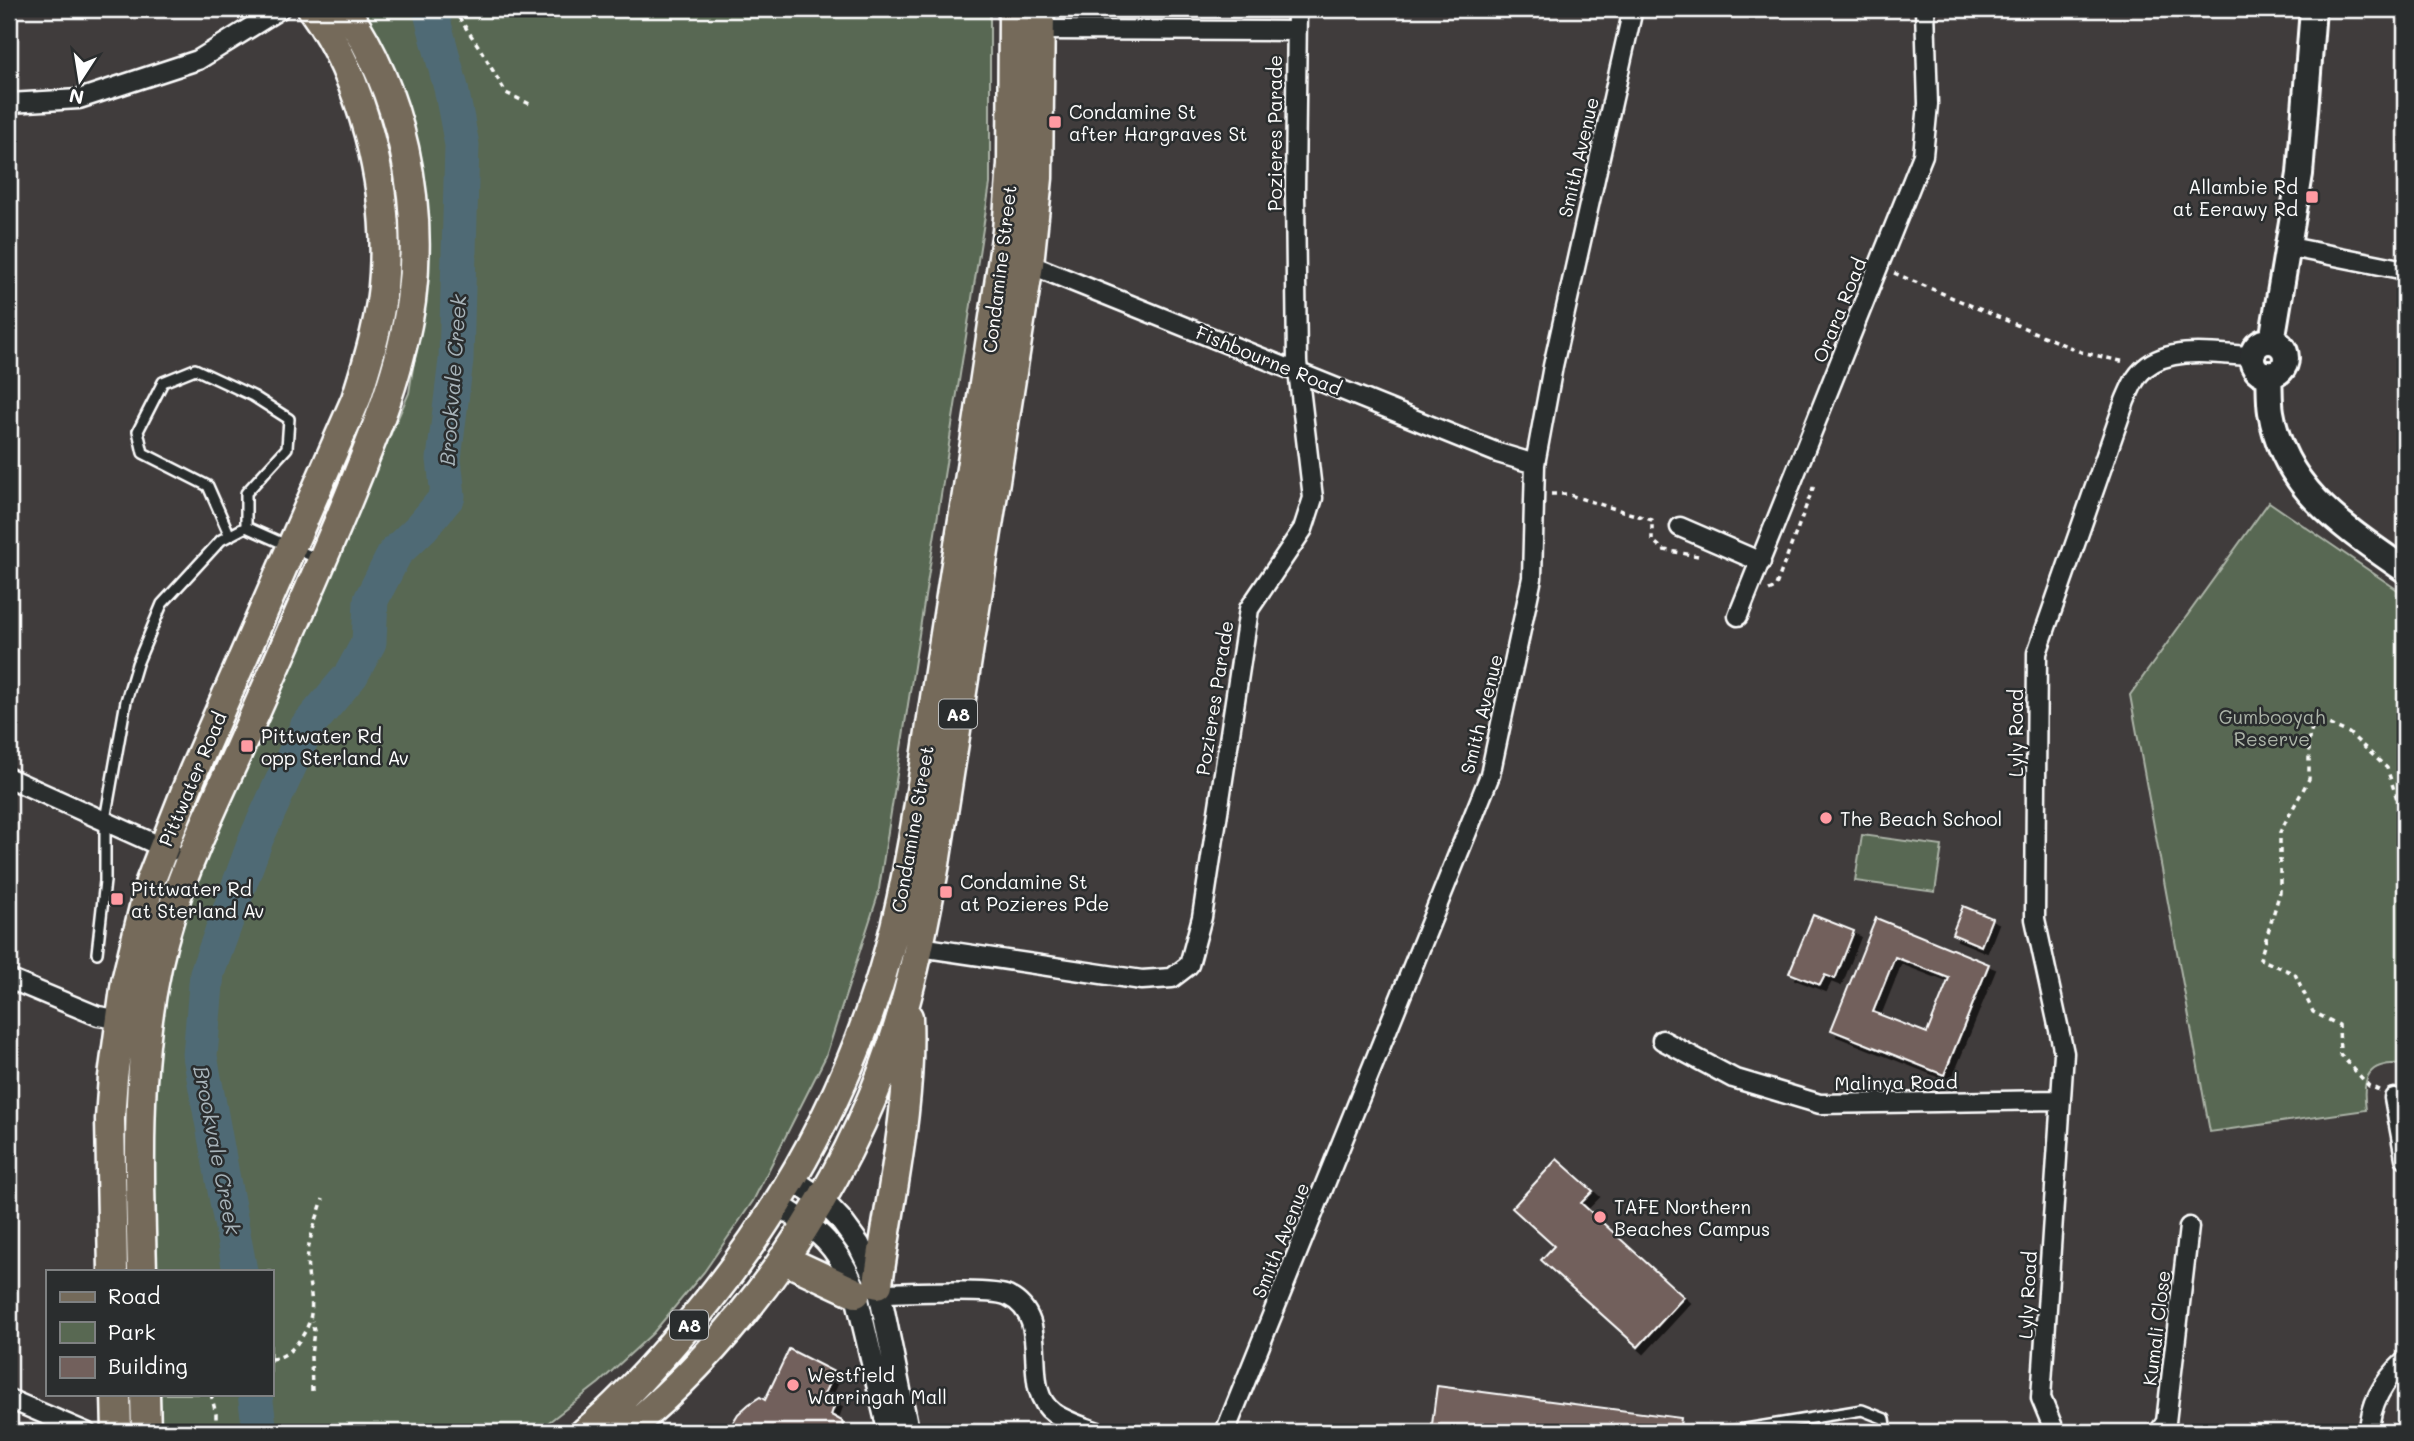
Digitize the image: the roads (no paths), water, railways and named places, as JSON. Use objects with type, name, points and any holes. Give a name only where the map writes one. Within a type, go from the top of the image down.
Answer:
[{"type":"main road","name":"Pittwater Road","points":[[113,1270],[110,1119],[119,1020],[139,924],[162,847],[356,399],[370,356],[380,308],[384,273],[380,197],[372,149],[358,101],[339,54],[312,9]]},
{"type":"main road","name":"Pittwater Road","points":[[142,1270],[139,1121],[148,1024],[170,917],[190,859],[323,561],[388,400],[411,303],[415,251],[406,158],[389,97],[365,44],[345,9]]},
{"type":"main road","name":"Condamine Street","points":[[625,1432],[685,1378],[710,1351],[783,1259],[814,1210],[849,1145],[878,1083],[908,993],[920,947],[935,864],[1017,259],[1012,164],[1013,9]]},
{"type":"main road","points":[[2261,365],[2279,371],[2286,356],[2281,347],[2272,341],[2290,247],[2304,141],[2313,9]]},
{"type":"main road","name":"Condamine Street","points":[[585,1432],[624,1397],[696,1317],[731,1273],[793,1180],[853,1056],[889,951],[902,894],[1017,259],[1038,178],[1040,20]]},
{"type":"main road","points":[[2261,365],[2278,439],[2300,482],[2337,522],[2405,570]]},
{"type":"main road","points":[[783,1259],[871,1290],[901,1131],[910,1051],[908,993]]},
{"type":"main road","points":[[116,1396],[117,1432]]},
{"type":"main road","points":[[145,1396],[146,1432]]},
{"type":"street","points":[[9,103],[79,99],[198,60],[280,9]]},
{"type":"street","name":"Pozieres Parade","points":[[920,947],[1142,980],[1172,978],[1189,965],[1202,917],[1248,609],[1303,529],[1313,498],[1298,372],[1297,9]]},
{"type":"street","name":"Smith Avenue","points":[[1225,1432],[1490,775],[1532,578],[1535,464],[1553,366],[1633,9]]},
{"type":"street","name":"Orara Road","points":[[1738,616],[1923,155],[1928,104],[1925,9]]},
{"type":"street","points":[[1040,20],[1296,31]]},
{"type":"street","points":[[2290,247],[2405,270]]},
{"type":"street","name":"Fishbourne Road","points":[[1017,259],[1498,453],[1535,464]]},
{"type":"street","name":"Lyly Road","points":[[2055,1432],[2041,1398],[2064,1053],[2035,919],[2037,653],[2125,401],[2144,369],[2169,356],[2188,354],[2261,365]]},
{"type":"street","points":[[1680,527],[1761,562]]},
{"type":"street","points":[[9,778],[190,859]]},
{"type":"street","points":[[9,979],[98,1016],[148,1024]]},
{"type":"street","name":"Malinya Road","points":[[1662,1040],[1732,1078],[1820,1104],[2059,1100]]},
{"type":"street","points":[[2394,1098],[2405,1158]]},
{"type":"street","points":[[793,1180],[814,1210]]},
{"type":"street","points":[[777,1204],[814,1210],[840,1219],[859,1245],[908,1432]]},
{"type":"street","name":"Kumali Close","points":[[2159,1432],[2166,1422],[2189,1227]]},
{"type":"street","points":[[871,1290],[889,1432]]},
{"type":"street","points":[[871,1290],[982,1292],[1006,1295],[1027,1310],[1034,1332],[1037,1379],[1042,1401],[1053,1412],[1098,1432]]},
{"type":"street","points":[[2369,1432],[2374,1406],[2383,1384],[2405,1361]]},
{"type":"street","points":[[9,1399],[86,1432]]},
{"type":"lane","points":[[230,536],[208,486],[143,453],[138,431],[163,382],[195,369],[253,396],[289,419],[287,448],[246,493],[246,527]]},
{"type":"lane","points":[[246,527],[323,561]]},
{"type":"lane","points":[[97,953],[105,881],[105,820],[126,701],[137,664],[162,604],[221,540],[246,527]]},
{"type":"lane","points":[[1727,1432],[1863,1410],[1885,1419],[1887,1432]]},
{"type":"waterway","name":"Brookvale Creek","points":[[240,1270],[200,1056],[207,973],[256,839],[307,727],[351,675],[369,642],[371,600],[395,553],[448,496],[444,459],[456,360],[462,145],[451,88],[430,9]]},
{"type":"waterway","name":"Brookvale Creek","points":[[255,1396],[260,1432]]},
{"type":"place","name":"Condamine St after Hargraves St","points":[[1055,122]]},
{"type":"place","name":"Allambie Rd at Eerawy Rd","points":[[2312,197]]},
{"type":"place","name":"Pittwater Rd opp Sterland Av","points":[[247,746]]},
{"type":"place","name":"The Beach School","points":[[1826,818]]},
{"type":"place","name":"Condamine St at Pozieres Pde","points":[[946,892]]},
{"type":"place","name":"Pittwater Rd at Sterland Av","points":[[117,899]]},
{"type":"place","name":"TAFE Northern Beaches Campus","points":[[1600,1217]]},
{"type":"place","name":"Westfield Warringah Mall","points":[[793,1385]]},
{"type":"park label","name":"Gumbooyah Reserve","points":[[2272,727]]}]
